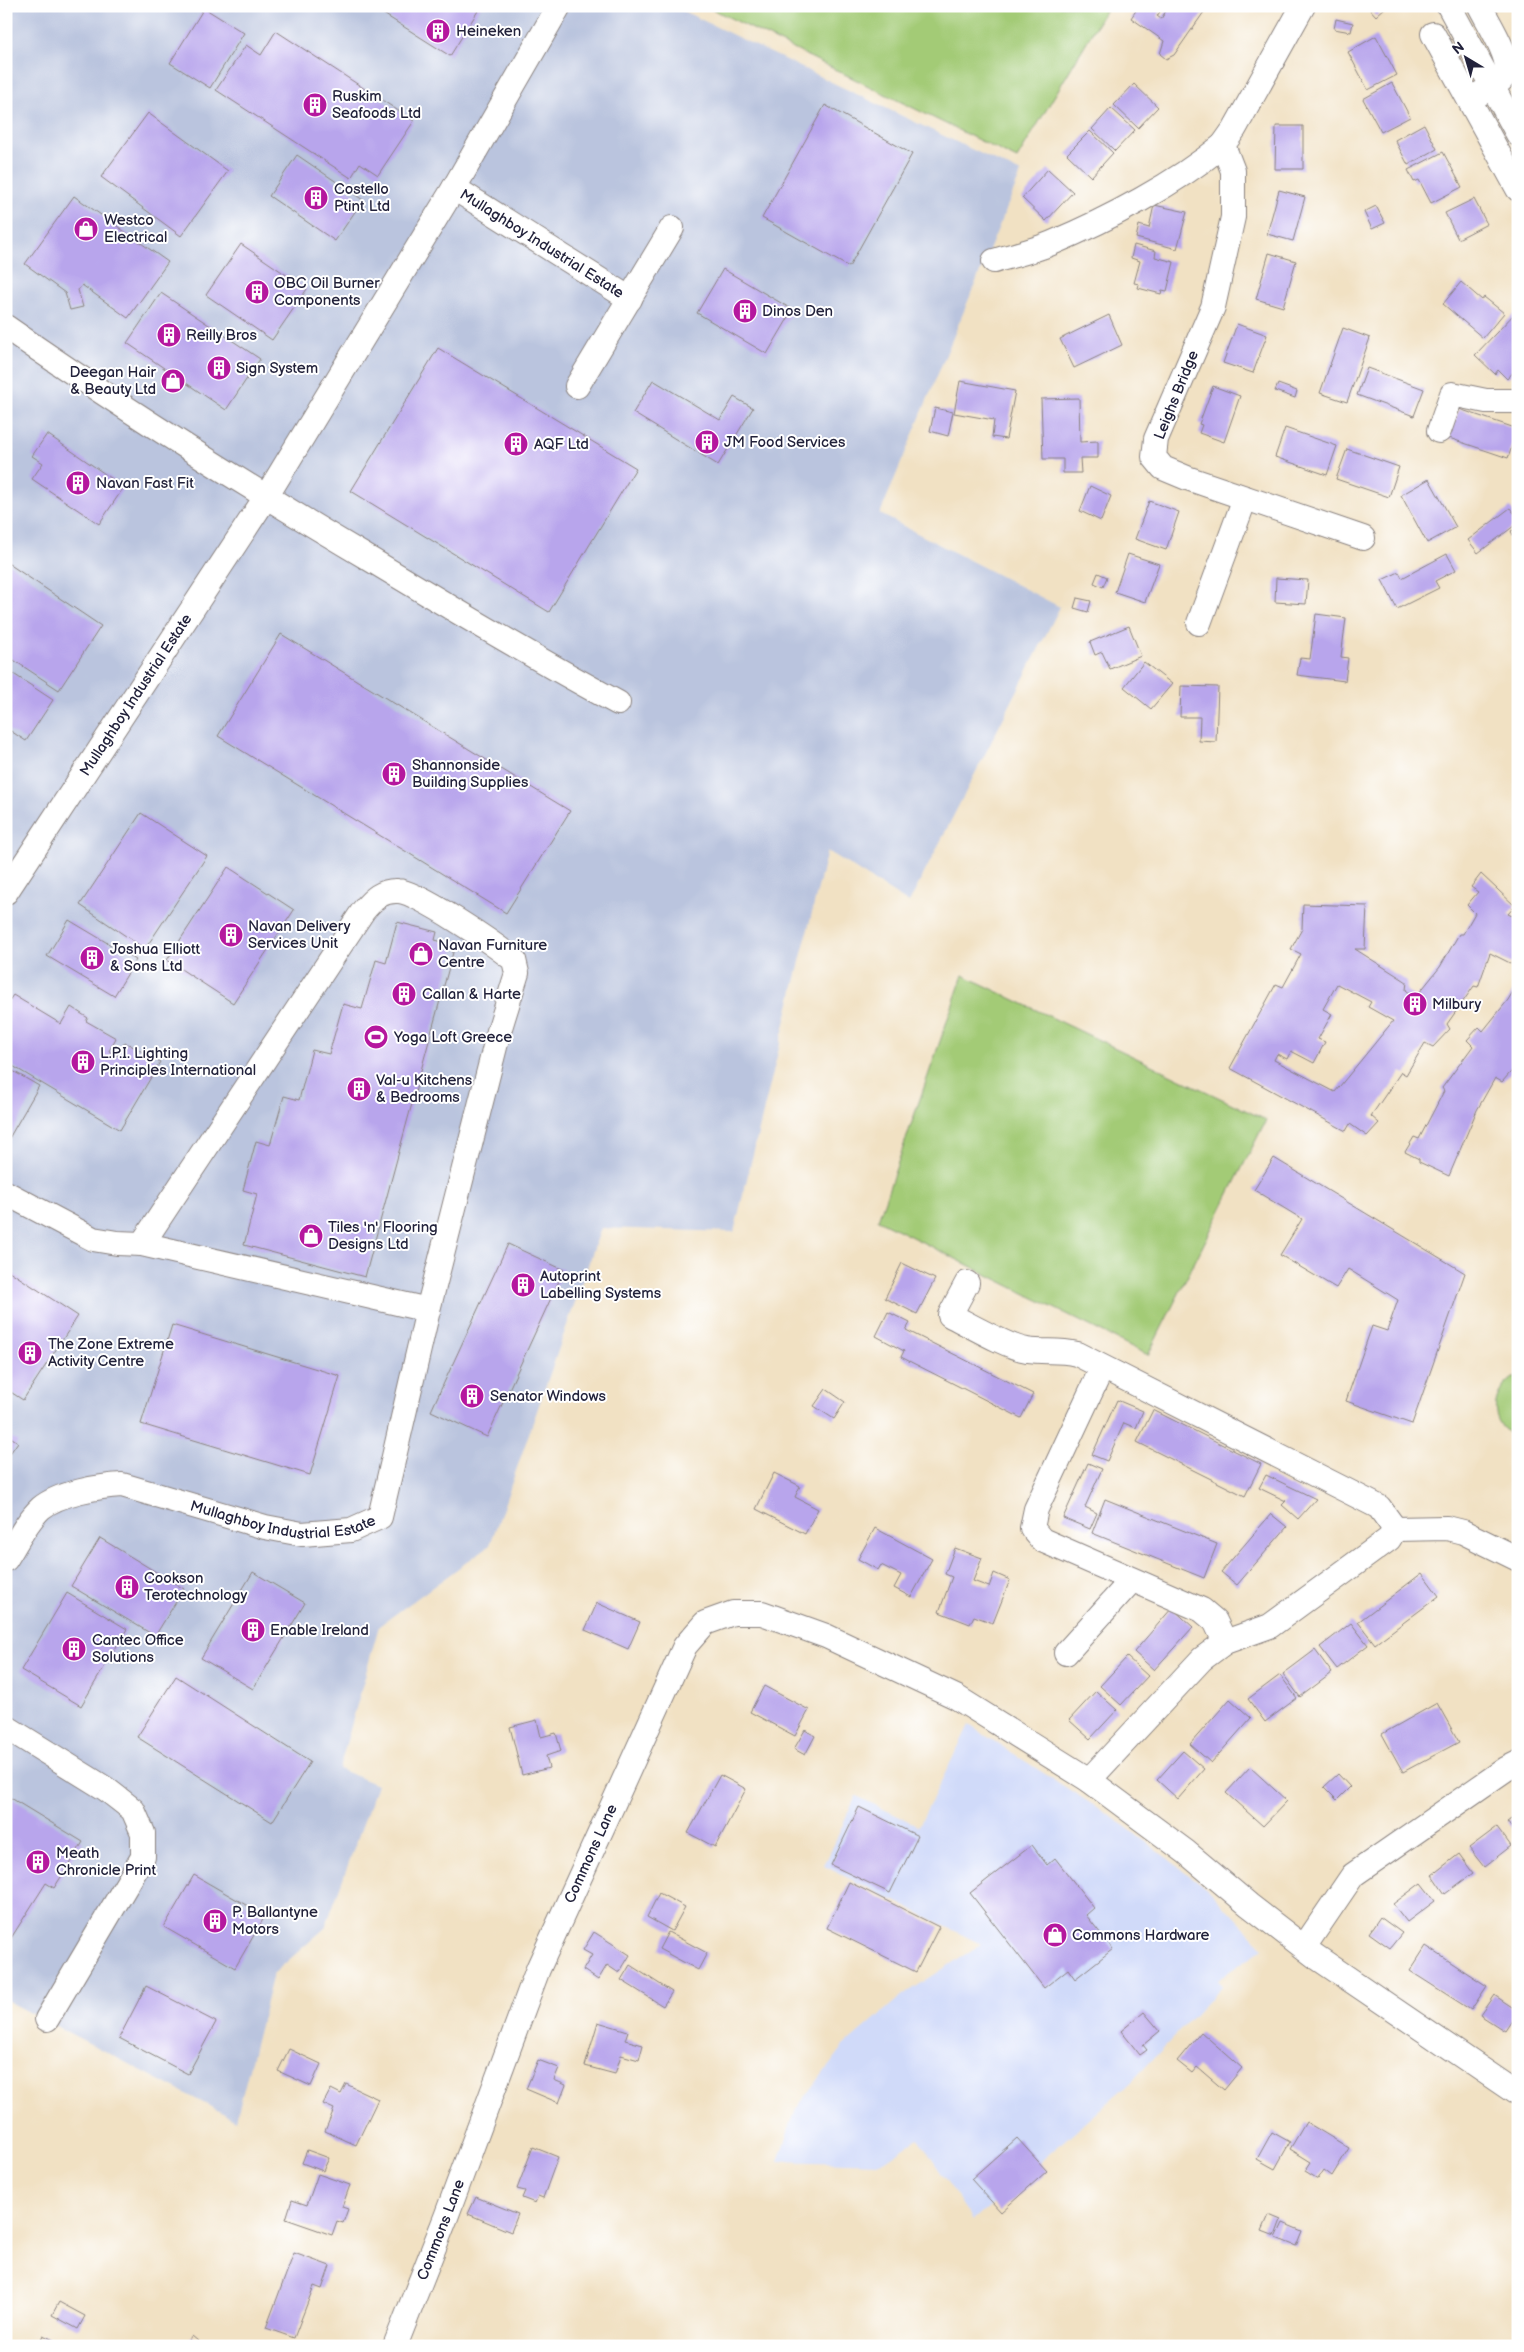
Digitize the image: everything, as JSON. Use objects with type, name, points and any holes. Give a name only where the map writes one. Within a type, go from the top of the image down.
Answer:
[{"type":"street","name":"Mullaghboy Industrial Estate","points":[[6,892],[266,497],[454,188],[559,6]]},
{"type":"street","points":[[994,261],[1051,243],[1164,187],[1202,162],[1223,144],[1235,128],[1303,6]]},
{"type":"street","points":[[1449,6],[1518,134]]},
{"type":"street","points":[[1468,100],[1493,87],[1505,76],[1508,67],[1505,55],[1480,6]]},
{"type":"street","points":[[1433,34],[1518,189]]},
{"type":"street","name":"Leighs Bridge","points":[[1223,144],[1233,171],[1233,218],[1214,307],[1156,439],[1154,457],[1163,468],[1363,538]]},
{"type":"street","name":"Mullaghboy Industrial Estate","points":[[454,188],[630,300]]},
{"type":"street","name":"Mullaghboy Industrial Estate","points":[[577,386],[672,228]]},
{"type":"street","points":[[6,327],[99,391],[266,497],[528,654],[618,703]]},
{"type":"street","points":[[1439,431],[1452,394],[1486,401],[1512,403],[1518,401]]},
{"type":"street","points":[[1199,623],[1245,498]]},
{"type":"street","name":"Mullaghboy Industrial Estate","points":[[6,1559],[30,1521],[43,1507],[70,1494],[104,1486],[122,1485],[265,1527],[302,1534],[351,1530],[380,1517],[428,1310],[499,1031],[516,973],[514,960],[497,946],[416,896],[400,890],[383,892],[364,911],[142,1244]]},
{"type":"street","points":[[6,1193],[93,1238],[117,1243],[142,1244],[428,1310]]},
{"type":"street","points":[[967,1283],[950,1315],[1026,1350],[1060,1350],[1077,1354],[1379,1507],[1395,1529]]},
{"type":"street","points":[[1102,1368],[1036,1509],[1032,1528],[1042,1540],[1202,1610],[1215,1621],[1225,1642]]},
{"type":"street","points":[[1395,1529],[1447,1528],[1463,1532],[1518,1559]]},
{"type":"street","points":[[1089,1780],[1202,1659],[1225,1642],[1270,1626],[1389,1539],[1395,1529]]},
{"type":"street","points":[[1066,1653],[1132,1580]]},
{"type":"street","name":"Commons Lane","points":[[395,2346],[446,2217],[538,1969],[685,1646],[705,1624],[733,1613],[762,1613],[826,1636],[956,1697],[1089,1780],[1186,1852],[1248,1905],[1304,1947],[1518,2094]]},
{"type":"street","points":[[6,1726],[119,1799],[133,1810],[143,1833],[143,1857],[47,2019]]},
{"type":"street","points":[[1304,1947],[1353,1876],[1506,1769],[1518,1763]]},
{"type":"shaded area","points":[[6,6],[673,6],[1021,173],[880,514],[1060,607],[909,903],[827,851],[734,1232],[601,1228],[490,1545],[379,1626],[339,1769],[377,1785],[325,1928],[273,1974],[236,2120],[6,2000]]},
{"type":"shaded area","points":[[969,1725],[1118,1821],[1208,1889],[1264,1948],[1218,1979],[1223,1985],[1134,2079],[973,2221],[918,2138],[880,2164],[778,2161],[796,2109],[844,2046],[899,1998],[981,1944],[824,1866],[856,1796],[919,1826]]},
{"type":"green space","points":[[706,6],[1108,6],[1017,159]]},
{"type":"green space","points":[[963,975],[1266,1120],[1148,1355],[878,1220]]},
{"type":"green space","points":[[1518,1375],[1518,1439],[1508,1433],[1501,1425],[1495,1407],[1501,1390]]},
{"type":"building","name":"Heineken","points":[[371,6],[481,6],[450,56]]},
{"type":"building","points":[[1139,6],[1164,6],[1157,16],[1161,19],[1169,6],[1202,6],[1206,9],[1174,55],[1166,59],[1160,54],[1164,41],[1131,18]]},
{"type":"building","points":[[1367,6],[1387,6],[1376,16]]},
{"type":"building","points":[[204,8],[244,33],[210,88],[170,63]]},
{"type":"building","points":[[1336,19],[1353,23],[1351,32],[1334,29]]},
{"type":"building","name":"Ruskim Seafoods Ltd","points":[[276,31],[414,121],[378,175],[360,163],[351,178],[216,90],[246,45],[261,55]]},
{"type":"building","points":[[1376,36],[1397,75],[1368,90],[1348,52]]},
{"type":"building","points":[[1392,83],[1410,117],[1381,132],[1363,99]]},
{"type":"building","points":[[1134,84],[1158,107],[1138,128],[1114,105]]},
{"type":"building","points":[[825,105],[912,154],[849,267],[762,218]]},
{"type":"building","points":[[1111,108],[1135,130],[1115,151],[1092,129]]},
{"type":"building","points":[[148,113],[228,171],[181,236],[101,177]]},
{"type":"building","points":[[1424,124],[1437,149],[1408,165],[1395,140]]},
{"type":"building","points":[[1276,126],[1303,126],[1303,169],[1275,169]]},
{"type":"building","points":[[1090,131],[1113,153],[1091,177],[1067,154]]},
{"type":"building","points":[[1443,152],[1462,187],[1431,203],[1419,180],[1414,182],[1408,170]]},
{"type":"building","name":"Costello Ptint Ltd","points":[[297,155],[363,200],[335,241],[269,196]]},
{"type":"building","points":[[1048,169],[1073,192],[1046,221],[1022,198]]},
{"type":"building","points":[[1279,190],[1305,197],[1293,241],[1267,234]]},
{"type":"building","name":"Westco Electrical","points":[[74,196],[168,262],[128,318],[82,285],[78,290],[83,307],[70,310],[65,293],[25,264]]},
{"type":"building","points":[[1474,199],[1487,224],[1458,239],[1445,213]]},
{"type":"building","points":[[1154,205],[1187,212],[1177,249],[1136,238],[1139,225],[1149,228]]},
{"type":"building","points":[[1376,206],[1385,223],[1372,229],[1364,212]]},
{"type":"building","name":"OBC Oil Burner Components","points":[[241,244],[307,289],[272,340],[206,295]]},
{"type":"building","points":[[1134,245],[1156,251],[1155,257],[1174,262],[1167,291],[1162,290],[1161,294],[1138,288],[1139,284],[1134,283],[1140,261],[1131,258]]},
{"type":"building","points":[[1269,253],[1296,261],[1283,307],[1256,299]]},
{"type":"building","name":"Dinos Den","points":[[723,269],[793,310],[767,354],[697,313]]},
{"type":"building","points":[[1461,282],[1482,300],[1484,297],[1504,313],[1483,338],[1443,304]]},
{"type":"building","points":[[161,293],[260,359],[226,410],[127,343]]},
{"type":"building","points":[[1518,310],[1518,367],[1507,379],[1498,370],[1495,374],[1475,355]]},
{"type":"building","points":[[1109,315],[1122,345],[1074,368],[1060,339]]},
{"type":"building","points":[[1237,324],[1267,335],[1253,373],[1223,363]]},
{"type":"building","points":[[1343,328],[1370,338],[1347,402],[1320,393]]},
{"type":"building","points":[[438,348],[636,468],[549,612],[351,491]]},
{"type":"building","points":[[1367,368],[1424,389],[1414,416],[1357,395]]},
{"type":"building","name":"JM Food Services","points":[[653,380],[720,420],[734,397],[753,408],[718,465],[633,413]]},
{"type":"building","points":[[960,381],[1015,391],[1006,439],[992,437],[994,420],[954,413]]},
{"type":"building","points":[[1278,384],[1297,391],[1295,398],[1275,391]]},
{"type":"building","points":[[1213,386],[1240,396],[1224,442],[1199,433],[1202,425],[1199,424]]},
{"type":"building","points":[[1079,398],[1080,442],[1098,441],[1098,458],[1080,458],[1081,473],[1063,473],[1063,459],[1043,459],[1041,399]]},
{"type":"building","points":[[935,408],[953,412],[948,436],[930,431]]},
{"type":"building","points":[[1459,409],[1518,429],[1508,458],[1449,438]]},
{"type":"building","points":[[1285,428],[1337,446],[1327,475],[1275,457]]},
{"type":"building","name":"Navan Fast Fit","points":[[47,434],[124,487],[99,524],[32,479],[43,463],[32,456]]},
{"type":"building","points":[[1347,449],[1399,467],[1389,497],[1336,479]]},
{"type":"building","points":[[1429,479],[1456,527],[1427,543],[1401,495]]},
{"type":"building","points":[[1090,486],[1111,496],[1101,521],[1080,511]]},
{"type":"building","points":[[1149,501],[1179,512],[1166,550],[1135,539]]},
{"type":"building","points":[[1510,508],[1518,518],[1518,523],[1478,553],[1468,540]]},
{"type":"building","points":[[1518,528],[1518,545],[1511,531]]},
{"type":"building","points":[[1128,554],[1159,564],[1145,602],[1115,592]]},
{"type":"building","points":[[1447,554],[1456,570],[1435,581],[1439,588],[1397,609],[1382,580],[1399,572],[1402,578]]},
{"type":"building","points":[[6,562],[101,626],[59,690],[6,655]]},
{"type":"building","points":[[1098,573],[1107,577],[1103,587],[1094,583]]},
{"type":"building","points":[[1276,578],[1308,580],[1306,604],[1275,602]]},
{"type":"building","points":[[1077,598],[1091,601],[1088,612],[1074,608]]},
{"type":"building","points":[[1316,614],[1346,618],[1341,657],[1348,658],[1345,681],[1297,675],[1300,658],[1310,659]]},
{"type":"building","points":[[1129,626],[1141,656],[1110,669],[1102,652],[1095,655],[1090,642]]},
{"type":"building","name":"Shannonside Building Supplies","points":[[281,634],[570,811],[506,913],[218,736]]},
{"type":"building","points":[[1144,662],[1172,684],[1151,709],[1124,687]]},
{"type":"building","points":[[6,669],[53,700],[26,741],[6,728]]},
{"type":"building","points":[[1181,686],[1218,687],[1216,742],[1199,741],[1200,717],[1180,717]]},
{"type":"building","points":[[141,813],[207,856],[145,949],[80,905]]},
{"type":"building","name":"Navan Delivery Services Unit","points":[[228,867],[294,910],[233,1003],[167,960]]},
{"type":"building","name":"Milbury","points":[[1481,874],[1515,906],[1508,914],[1518,919],[1518,967],[1490,953],[1478,987],[1474,986],[1447,1024],[1450,1029],[1433,1047],[1425,1043],[1406,1075],[1401,1072],[1371,1116],[1379,1123],[1367,1136],[1350,1124],[1346,1131],[1230,1068],[1276,984],[1283,987],[1301,954],[1291,949],[1302,929],[1303,904],[1367,906],[1365,949],[1355,949],[1407,982],[1406,990],[1415,998],[1440,967],[1459,934],[1463,934],[1475,913],[1467,905],[1478,892],[1471,887]],"holes":[[[1337,984],[1371,1002],[1368,1007],[1393,1021],[1335,1092],[1274,1060],[1277,1054],[1287,1059],[1291,1051],[1314,1063],[1325,1042],[1318,1039],[1332,1014],[1323,1009]]]},
{"type":"building","name":"Joshua Elliott & Sons Ltd","points":[[69,920],[136,960],[114,996],[47,956]]},
{"type":"building","points":[[397,922],[437,932],[435,940],[455,945],[365,1277],[244,1245],[257,1194],[243,1190],[256,1141],[270,1145],[284,1096],[299,1100],[312,1050],[329,1054],[343,1004],[362,1009],[376,960],[386,963]]},
{"type":"building","name":"Milbury","points":[[1518,983],[1518,1055],[1515,1059],[1518,1064],[1502,1082],[1495,1078],[1477,1110],[1449,1176],[1419,1162],[1419,1159],[1405,1152],[1414,1137],[1419,1139],[1444,1091],[1442,1088],[1473,1046],[1467,1040],[1479,1027],[1483,1031],[1508,1000]]},
{"type":"building","name":"L.P.I. Lighting Principles International","points":[[13,995],[61,1024],[71,1007],[88,1018],[86,1021],[116,1038],[109,1051],[117,1056],[125,1042],[160,1062],[120,1130],[6,1062],[6,1005]]},
{"type":"building","points":[[6,1067],[39,1086],[8,1140],[6,1139]]},
{"type":"building","points":[[1274,1158],[1465,1273],[1412,1424],[1346,1401],[1372,1326],[1387,1331],[1398,1300],[1348,1269],[1336,1288],[1280,1255],[1302,1219],[1254,1190]]},
{"type":"building","points":[[508,1244],[564,1270],[487,1437],[431,1411]]},
{"type":"building","points":[[902,1263],[935,1279],[917,1314],[885,1298]]},
{"type":"building","name":"The Zone Extreme Activity Centre","points":[[6,1269],[78,1316],[23,1400],[6,1389]]},
{"type":"building","points":[[888,1312],[910,1323],[906,1330],[1033,1394],[1021,1418],[901,1357],[904,1351],[876,1336]]},
{"type":"building","points":[[172,1325],[340,1376],[310,1475],[141,1424]]},
{"type":"building","points":[[826,1389],[845,1402],[834,1419],[814,1406]]},
{"type":"building","points":[[1117,1400],[1143,1411],[1136,1428],[1124,1423],[1107,1461],[1092,1455]]},
{"type":"building","points":[[1153,1410],[1261,1464],[1245,1496],[1137,1442]]},
{"type":"building","points":[[6,1434],[18,1442],[6,1459]]},
{"type":"building","points":[[1088,1463],[1102,1469],[1085,1507],[1097,1513],[1090,1529],[1063,1518]]},
{"type":"building","points":[[774,1473],[800,1486],[795,1497],[818,1509],[805,1534],[756,1509]]},
{"type":"building","points":[[1266,1475],[1316,1499],[1298,1519],[1282,1505],[1286,1501],[1259,1488]]},
{"type":"building","points":[[1105,1499],[1217,1544],[1204,1578],[1092,1533]]},
{"type":"building","points":[[1271,1514],[1287,1527],[1237,1585],[1221,1572]]},
{"type":"building","points":[[875,1528],[932,1559],[911,1597],[894,1588],[901,1575],[881,1565],[878,1570],[858,1559]]},
{"type":"building","name":"Cookson Terotechnology","points":[[100,1538],[184,1589],[155,1636],[71,1586]]},
{"type":"building","points":[[955,1548],[982,1558],[973,1581],[989,1587],[994,1573],[1010,1580],[993,1623],[974,1616],[970,1624],[939,1612],[952,1577],[945,1574]]},
{"type":"building","name":"Enable Ireland","points":[[253,1572],[305,1603],[253,1689],[201,1658]]},
{"type":"building","points":[[1422,1573],[1439,1596],[1375,1644],[1358,1622]]},
{"type":"building","name":"Cantec Office Solutions","points":[[67,1593],[127,1629],[81,1706],[21,1670]]},
{"type":"building","points":[[597,1603],[640,1622],[628,1649],[585,1630]]},
{"type":"building","points":[[1172,1608],[1193,1627],[1154,1670],[1134,1652]]},
{"type":"building","points":[[1351,1623],[1368,1645],[1337,1669],[1320,1647]]},
{"type":"building","points":[[1315,1650],[1332,1673],[1300,1697],[1283,1674]]},
{"type":"building","points":[[1127,1657],[1148,1676],[1121,1705],[1100,1686]]},
{"type":"building","points":[[1280,1675],[1297,1698],[1265,1722],[1248,1699]]},
{"type":"building","points":[[176,1676],[310,1762],[272,1822],[137,1737]]},
{"type":"building","points":[[764,1686],[809,1710],[795,1736],[750,1712]]},
{"type":"building","points":[[1096,1691],[1117,1710],[1090,1739],[1069,1720]]},
{"type":"building","points":[[1230,1699],[1251,1718],[1211,1763],[1190,1744]]},
{"type":"building","points":[[1437,1703],[1459,1742],[1403,1772],[1382,1734]]},
{"type":"building","points":[[537,1720],[541,1737],[556,1733],[561,1751],[546,1756],[549,1768],[522,1775],[510,1727]]},
{"type":"building","points":[[805,1730],[815,1736],[805,1755],[794,1749]]},
{"type":"building","points":[[1183,1751],[1204,1769],[1178,1799],[1157,1780]]},
{"type":"building","points":[[1250,1767],[1287,1801],[1263,1826],[1226,1793]]},
{"type":"building","points":[[1338,1774],[1350,1787],[1337,1800],[1324,1787]]},
{"type":"building","points":[[720,1775],[746,1789],[715,1847],[688,1833]]},
{"type":"building","name":"Meath Chronicle Print","points":[[6,1795],[83,1842],[54,1888],[46,1883],[6,1946]]},
{"type":"building","points":[[859,1807],[918,1836],[890,1893],[831,1865]]},
{"type":"building","points":[[1518,1814],[1518,1836],[1507,1822]]},
{"type":"building","points":[[1497,1827],[1511,1846],[1484,1867],[1469,1848]]},
{"type":"building","points":[[1032,1845],[1047,1865],[1055,1858],[1094,1908],[1086,1915],[1113,1949],[1075,1979],[1068,1969],[1044,1988],[970,1893]]},
{"type":"building","points":[[1459,1854],[1473,1873],[1445,1894],[1432,1875]]},
{"type":"building","name":"P. Ballantyne Motors","points":[[194,1875],[265,1916],[235,1968],[164,1927]]},
{"type":"building","points":[[849,1882],[939,1927],[916,1972],[827,1928]]},
{"type":"building","points":[[1421,1883],[1435,1901],[1407,1922],[1393,1904]]},
{"type":"building","points":[[659,1893],[685,1907],[672,1931],[647,1917]]},
{"type":"building","points":[[1380,1917],[1402,1933],[1390,1948],[1369,1933]]},
{"type":"building","points":[[594,1932],[630,1955],[619,1973],[607,1965],[598,1980],[583,1970],[592,1955],[583,1950]]},
{"type":"building","points":[[668,1932],[707,1953],[698,1970],[659,1949]]},
{"type":"building","points":[[1426,1946],[1487,1986],[1471,2010],[1410,1971]]},
{"type":"building","points":[[630,1965],[672,1992],[663,2006],[621,1980]]},
{"type":"building","points":[[146,1986],[216,2022],[188,2074],[119,2038]]},
{"type":"building","points":[[1494,1995],[1518,2011],[1505,2031],[1480,2015]]},
{"type":"building","points":[[1144,2012],[1160,2031],[1143,2045],[1147,2050],[1140,2055],[1121,2031]]},
{"type":"building","points":[[598,2022],[628,2031],[625,2040],[643,2045],[639,2060],[621,2055],[615,2074],[585,2066]]},
{"type":"building","points":[[1201,2032],[1242,2068],[1224,2090],[1197,2067],[1192,2073],[1177,2061]]},
{"type":"building","points":[[289,2049],[321,2064],[311,2086],[278,2071]]},
{"type":"building","points":[[538,2060],[559,2068],[554,2080],[566,2085],[559,2103],[526,2089]]},
{"type":"building","points":[[346,2084],[378,2099],[356,2145],[325,2131],[334,2109],[323,2104],[331,2089],[341,2094]]},
{"type":"building","points":[[1306,2122],[1349,2148],[1332,2176],[1324,2170],[1318,2179],[1305,2171],[1311,2162],[1290,2149]]},
{"type":"building","points":[[1272,2132],[1290,2142],[1275,2169],[1257,2159]]},
{"type":"building","points":[[1017,2138],[1047,2171],[1001,2212],[971,2179]]},
{"type":"building","points":[[533,2147],[558,2157],[543,2198],[538,2196],[535,2203],[522,2198],[525,2191],[517,2189]]},
{"type":"building","points":[[307,2150],[329,2158],[323,2171],[302,2163]]},
{"type":"building","points":[[318,2174],[350,2185],[342,2207],[348,2209],[343,2223],[337,2221],[332,2235],[286,2219],[292,2200],[307,2205]]},
{"type":"building","points":[[476,2197],[518,2214],[511,2232],[468,2214]]},
{"type":"building","points":[[1269,2215],[1281,2220],[1275,2236],[1262,2231]]},
{"type":"building","points":[[1283,2223],[1302,2231],[1296,2246],[1276,2238]]},
{"type":"building","points":[[294,2253],[330,2266],[322,2289],[314,2286],[294,2338],[266,2328]]},
{"type":"building","points":[[59,2302],[85,2316],[78,2329],[52,2315]]},
{"type":"building","points":[[43,2335],[66,2346],[38,2346]]},
{"type":"building","points":[[192,2336],[204,2346],[185,2346]]},
{"type":"place","name":"Heineken","points":[[438,31]]},
{"type":"place","name":"Ruskim Seafoods Ltd","points":[[315,105]]},
{"type":"place","name":"Costello Ptint Ltd","points":[[316,198]]},
{"type":"place","name":"Westco Electrical","points":[[86,229]]},
{"type":"place","name":"OBC Oil Burner Components","points":[[257,292]]},
{"type":"place","name":"Dinos Den","points":[[745,311]]},
{"type":"place","name":"Reilly Bros","points":[[169,335]]},
{"type":"place","name":"Sign System","points":[[219,368]]},
{"type":"place","name":"Deegan Hair & Beauty Ltd","points":[[173,381]]},
{"type":"place","name":"JM Food Services","points":[[707,442]]},
{"type":"place","name":"AQF Ltd","points":[[516,444]]},
{"type":"place","name":"Navan Fast Fit","points":[[78,483]]},
{"type":"place","name":"Shannonside Building Supplies","points":[[394,774]]},
{"type":"place","name":"Navan Delivery Services Unit","points":[[231,935]]},
{"type":"place","name":"Navan Furniture Centre","points":[[421,954]]},
{"type":"place","name":"Joshua Elliott & Sons Ltd","points":[[92,958]]},
{"type":"place","name":"Callan & Harte","points":[[404,994]]},
{"type":"place","name":"Milbury","points":[[1415,1004]]},
{"type":"place","name":"Yoga Loft Greece","points":[[376,1037]]},
{"type":"place","name":"L.P.I. Lighting Principles International","points":[[83,1062]]},
{"type":"place","name":"Val-u Kitchens & Bedrooms","points":[[359,1089]]},
{"type":"place","name":"Tiles 'n' Flooring Designs Ltd","points":[[311,1236]]},
{"type":"place","name":"Autoprint Labelling Systems","points":[[523,1285]]},
{"type":"place","name":"The Zone Extreme Activity Centre","points":[[30,1353]]},
{"type":"place","name":"Senator Windows","points":[[472,1396]]},
{"type":"place","name":"Cookson Terotechnology","points":[[127,1587]]},
{"type":"place","name":"Enable Ireland","points":[[253,1630]]},
{"type":"place","name":"Cantec Office Solutions","points":[[74,1649]]},
{"type":"place","name":"Meath Chronicle Print","points":[[38,1862]]},
{"type":"place","name":"P. Ballantyne Motors","points":[[215,1921]]},
{"type":"place","name":"Commons Hardware","points":[[1055,1935]]}]
